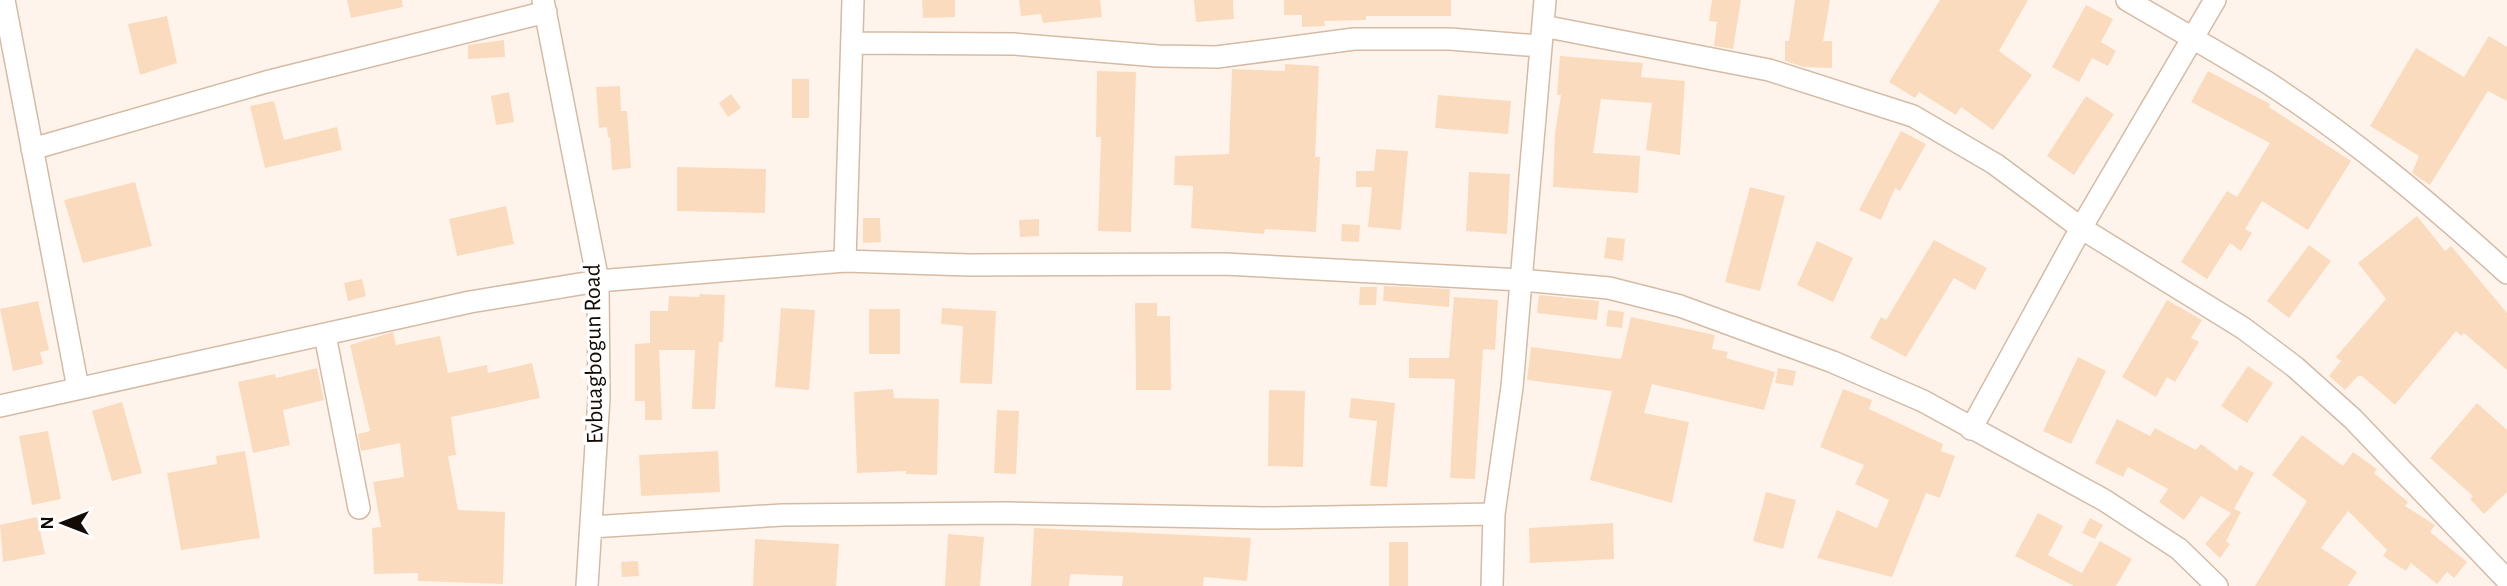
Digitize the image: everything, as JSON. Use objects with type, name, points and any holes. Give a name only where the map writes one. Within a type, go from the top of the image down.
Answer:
[{"type":"street","points":[[4,0],[78,388]]},
{"type":"street","points":[[845,261],[853,0]]},
{"type":"street","points":[[1492,586],[1494,514],[1512,387],[1545,0]]},
{"type":"street","points":[[2127,0],[2267,82],[2355,144],[2428,202],[2507,273]]},
{"type":"street","points":[[1971,429],[2081,228],[2215,0]]},
{"type":"street","points":[[32,149],[544,6]]},
{"type":"street","name":"Evbuagbogun Road","points":[[544,6],[598,281],[599,398],[591,527],[584,586]]},
{"type":"street","points":[[852,43],[1014,44],[1158,56],[1217,57],[1354,40],[1541,36],[1769,70],[1913,116],[1995,164],[2081,228],[2243,328],[2295,367],[2353,419],[2507,580]]},
{"type":"street","points":[[0,406],[470,302],[598,281],[845,261],[969,265],[1225,264],[1521,280],[1609,288],[1680,306],[1833,362],[1923,401],[2104,500],[2179,549],[2214,585]]},
{"type":"street","points":[[325,335],[359,508]]},
{"type":"street","points":[[591,527],[782,514],[1007,513],[1264,518],[1494,514]]},
{"type":"building","points":[[347,0],[402,0],[403,7],[351,18]]},
{"type":"building","points":[[922,0],[955,0],[955,17],[923,18]]},
{"type":"building","points":[[1019,0],[1100,0],[1102,17],[1043,23],[1041,14],[1021,16]]},
{"type":"building","points":[[1194,0],[1233,0],[1234,19],[1196,22]]},
{"type":"building","points":[[1284,0],[1451,0],[1451,16],[1366,16],[1366,20],[1324,21],[1325,26],[1302,27],[1302,15],[1284,15]]},
{"type":"building","points":[[1712,0],[1741,0],[1733,49],[1714,46],[1717,22],[1709,21]]},
{"type":"building","points":[[1795,0],[1830,0],[1823,41],[1832,41],[1832,68],[1804,67],[1785,61],[1785,41],[1789,41]]},
{"type":"building","points":[[1940,0],[2028,0],[1999,51],[2032,75],[1993,130],[1961,107],[1956,115],[1919,92],[1915,98],[1889,82]]},
{"type":"building","points":[[2086,5],[2113,19],[2101,42],[2116,51],[2108,66],[2092,58],[2079,82],[2052,67]]},
{"type":"building","points":[[167,16],[177,63],[140,75],[128,24]]},
{"type":"building","points":[[2489,36],[2507,47],[2507,101],[2488,91],[2430,185],[2412,173],[2419,156],[2370,126],[2416,48],[2464,77]]},
{"type":"building","points":[[504,40],[505,57],[468,59],[468,45]]},
{"type":"building","points":[[1560,56],[1643,63],[1641,77],[1685,81],[1680,155],[1646,150],[1652,103],[1601,99],[1593,153],[1640,156],[1638,193],[1553,187],[1555,133],[1561,95],[1557,95]]},
{"type":"building","points":[[1285,64],[1319,66],[1315,157],[1320,157],[1316,232],[1265,229],[1264,234],[1191,228],[1193,186],[1174,185],[1175,156],[1229,154],[1232,69],[1285,71]]},
{"type":"building","points":[[1097,71],[1136,72],[1131,232],[1098,231],[1101,137],[1096,137]]},
{"type":"building","points":[[2208,71],[2270,104],[2269,107],[2351,161],[2308,230],[2262,201],[2245,229],[2252,233],[2241,251],[2230,243],[2207,279],[2181,262],[2227,191],[2237,197],[2270,143],[2191,102]]},
{"type":"building","points":[[792,79],[809,79],[809,118],[792,118]]},
{"type":"building","points":[[620,86],[621,111],[627,111],[631,168],[612,170],[607,127],[599,128],[596,87]]},
{"type":"building","points":[[509,92],[514,122],[496,125],[491,96]]},
{"type":"building","points":[[731,94],[741,108],[728,117],[719,103]]},
{"type":"building","points":[[1438,95],[1511,101],[1508,134],[1435,128]]},
{"type":"building","points":[[2086,96],[2114,114],[2074,175],[2047,156]]},
{"type":"building","points":[[274,101],[284,140],[337,127],[342,150],[265,168],[250,106]]},
{"type":"building","points":[[1901,131],[1926,144],[1900,191],[1895,188],[1881,220],[1859,210]]},
{"type":"building","points":[[1376,149],[1408,151],[1401,230],[1368,227],[1372,187],[1356,187],[1356,171],[1374,171]]},
{"type":"building","points":[[677,167],[766,169],[765,213],[677,211]]},
{"type":"building","points":[[1469,172],[1510,174],[1507,234],[1466,231]]},
{"type":"building","points":[[135,182],[152,246],[83,263],[64,200]]},
{"type":"building","points":[[1750,187],[1785,196],[1760,291],[1725,282]]},
{"type":"building","points":[[506,206],[514,244],[457,256],[449,219]]},
{"type":"building","points":[[2417,216],[2445,251],[2451,246],[2507,313],[2507,370],[2464,333],[2461,336],[2456,331],[2395,405],[2362,376],[2358,376],[2345,390],[2329,376],[2341,361],[2336,357],[2386,299],[2358,263]]},
{"type":"building","points":[[863,218],[880,218],[881,242],[863,243]]},
{"type":"building","points":[[1039,219],[1039,236],[1020,237],[1019,220]]},
{"type":"building","points":[[1342,224],[1360,225],[1359,242],[1341,241]]},
{"type":"building","points":[[1607,237],[1625,239],[1623,261],[1604,258]]},
{"type":"building","points":[[1934,240],[1987,268],[1975,290],[1954,278],[1906,357],[1870,338],[1881,317],[1886,320]]},
{"type":"building","points":[[1817,241],[1853,258],[1833,302],[1797,285]]},
{"type":"building","points":[[2309,245],[2331,261],[2289,318],[2267,301]]},
{"type":"building","points":[[362,279],[366,296],[348,301],[344,283]]},
{"type":"building","points":[[1384,286],[1450,289],[1449,307],[1383,301]]},
{"type":"building","points":[[1360,287],[1377,287],[1376,305],[1359,305]]},
{"type":"building","points":[[700,294],[725,295],[723,342],[719,342],[715,409],[692,409],[695,350],[659,350],[662,420],[645,420],[645,401],[635,401],[635,344],[650,343],[650,311],[668,311],[669,296],[699,297]]},
{"type":"building","points":[[1539,295],[1599,301],[1597,320],[1537,313]]},
{"type":"building","points":[[1454,297],[1498,300],[1495,350],[1483,349],[1475,479],[1450,478],[1455,379],[1409,378],[1409,358],[1449,358]]},
{"type":"building","points":[[2167,300],[2202,320],[2191,338],[2199,342],[2175,382],[2167,377],[2156,397],[2122,377]]},
{"type":"building","points":[[38,301],[49,350],[40,352],[43,364],[13,371],[0,309]]},
{"type":"building","points":[[1135,303],[1157,303],[1157,316],[1170,316],[1171,390],[1136,390]]},
{"type":"building","points":[[781,308],[815,310],[809,390],[775,387]]},
{"type":"building","points":[[942,308],[996,311],[992,384],[960,383],[963,326],[941,324]]},
{"type":"building","points":[[869,309],[900,309],[900,354],[869,354]]},
{"type":"building","points":[[1608,310],[1624,312],[1622,328],[1606,326]]},
{"type":"building","points":[[1631,317],[1715,335],[1712,349],[1728,352],[1726,358],[1775,372],[1764,410],[1652,384],[1644,413],[1689,422],[1672,503],[1590,480],[1612,391],[1527,380],[1531,347],[1621,359]]},
{"type":"building","points":[[393,332],[396,345],[440,336],[448,373],[487,365],[488,373],[532,363],[540,398],[451,417],[456,455],[448,456],[458,510],[505,512],[503,584],[418,581],[418,573],[374,574],[372,528],[381,527],[373,482],[404,477],[400,443],[361,451],[358,434],[370,431],[350,345]]},
{"type":"building","points":[[2078,357],[2106,371],[2071,444],[2043,431]]},
{"type":"building","points":[[2248,366],[2273,383],[2247,423],[2221,406]]},
{"type":"building","points":[[317,368],[324,400],[283,410],[290,445],[253,453],[238,382],[275,374],[276,378]]},
{"type":"building","points":[[1778,368],[1796,371],[1793,386],[1775,383]]},
{"type":"building","points":[[893,389],[894,398],[939,399],[937,475],[906,474],[906,471],[857,473],[854,392]]},
{"type":"building","points":[[1843,389],[1872,400],[1869,409],[1943,444],[1941,451],[1955,456],[1940,498],[1926,493],[1892,577],[1817,558],[1837,510],[1877,528],[1889,500],[1855,484],[1864,465],[1820,447]]},
{"type":"building","points":[[1269,390],[1305,391],[1303,467],[1268,466]]},
{"type":"building","points":[[1351,398],[1395,403],[1387,487],[1370,486],[1377,421],[1349,418]]},
{"type":"building","points":[[122,402],[142,473],[112,481],[92,411]]},
{"type":"building","points":[[2477,403],[2507,430],[2507,492],[2484,514],[2470,499],[2473,496],[2430,458]]},
{"type":"building","points":[[997,410],[1019,411],[1016,474],[994,473]]},
{"type":"building","points":[[2117,419],[2150,436],[2155,428],[2196,450],[2201,444],[2237,471],[2240,465],[2254,473],[2234,509],[2241,512],[2226,541],[2230,544],[2220,558],[2205,544],[2231,513],[2201,496],[2184,520],[2159,502],[2168,489],[2128,467],[2123,477],[2095,463]]},
{"type":"building","points":[[48,431],[61,499],[32,505],[19,436]]},
{"type":"building","points":[[2302,435],[2343,466],[2353,452],[2377,469],[2374,473],[2408,502],[2405,506],[2435,525],[2430,532],[2467,562],[2454,578],[2447,572],[2437,584],[2411,563],[2406,571],[2383,556],[2387,550],[2348,511],[2321,548],[2357,572],[2348,586],[2255,586],[2307,501],[2272,475]]},
{"type":"building","points":[[245,451],[260,538],[181,550],[167,473],[217,464],[216,456]]},
{"type":"building","points":[[718,451],[720,492],[641,496],[639,455]]},
{"type":"building","points":[[1766,492],[1796,500],[1783,549],[1753,541]]},
{"type":"building","points":[[2038,513],[2063,526],[2048,555],[2082,573],[2100,541],[2132,559],[2116,586],[2074,586],[2015,556]]},
{"type":"building","points":[[37,517],[45,554],[3,562],[0,525]]},
{"type":"building","points":[[2090,518],[2103,525],[2095,539],[2082,533]]},
{"type":"building","points":[[1613,523],[1614,559],[1530,563],[1529,528]]},
{"type":"building","points":[[1034,528],[1251,538],[1247,581],[1204,577],[1203,586],[1122,586],[1123,576],[1070,574],[1069,586],[1031,586]]},
{"type":"building","points":[[948,534],[984,537],[980,586],[945,586]]},
{"type":"building","points":[[755,539],[839,544],[836,586],[753,586]]},
{"type":"building","points":[[1389,542],[1408,542],[1408,586],[1389,586]]},
{"type":"building","points":[[638,561],[639,576],[622,577],[621,562]]}]
